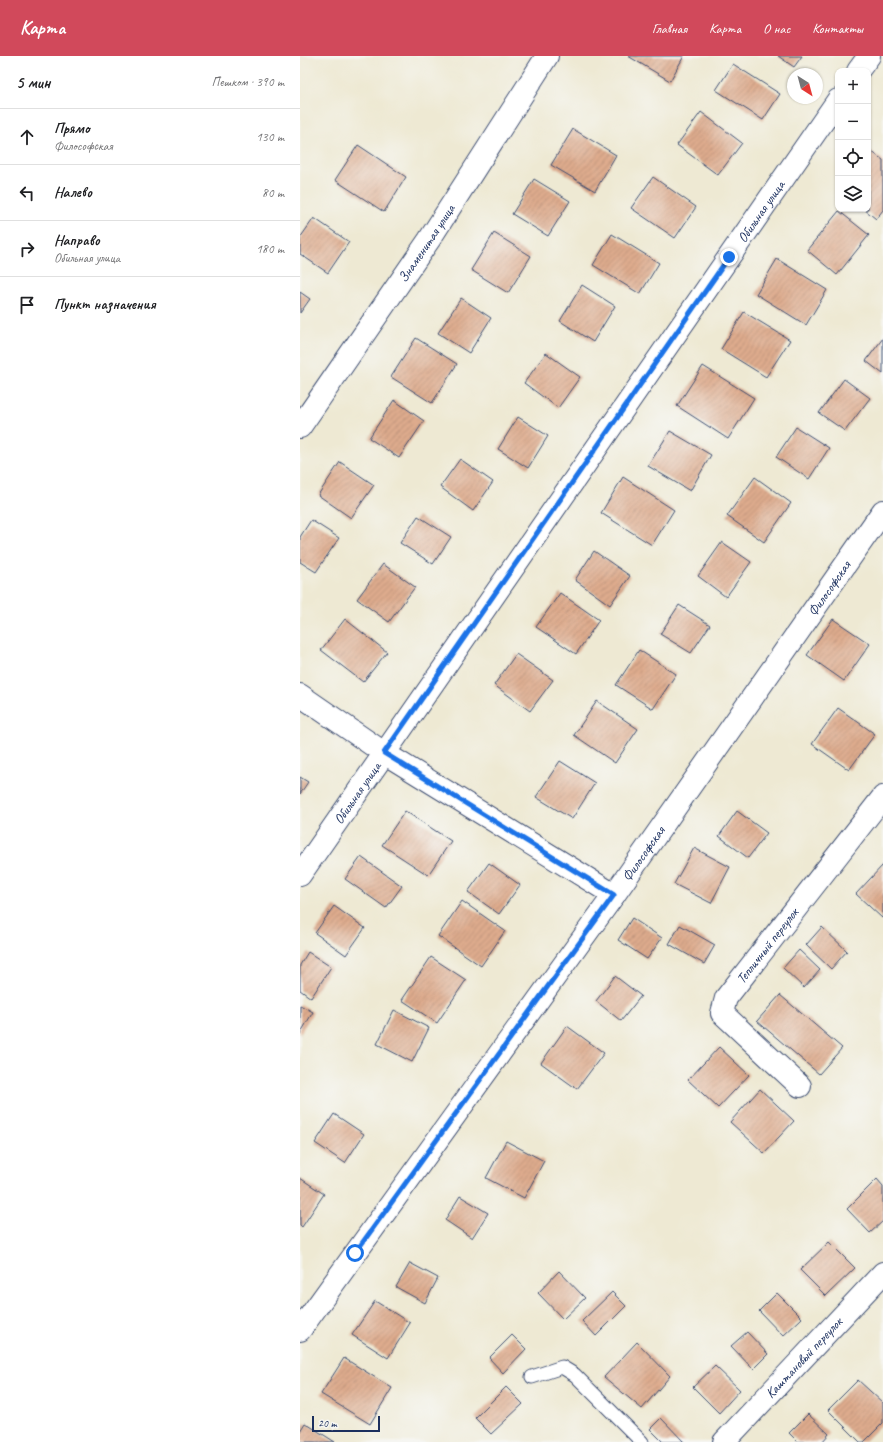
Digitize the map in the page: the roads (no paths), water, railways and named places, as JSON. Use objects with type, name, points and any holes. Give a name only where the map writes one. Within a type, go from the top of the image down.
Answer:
[{"type":"street","name":"Знаменитая улица","points":[[300,426],[429,240],[548,56]]},
{"type":"street","points":[[860,68],[869,56]]},
{"type":"street","name":"Обильная улица","points":[[300,875],[835,104]]},
{"type":"street","name":"Философская","points":[[300,1330],[614,895],[883,511]]},
{"type":"street","points":[[300,695],[384,753],[614,895]]},
{"type":"street","name":"Тепличный переулок","points":[[800,1086],[722,1013],[726,998],[883,798]]},
{"type":"street","name":"Каштановый переулок","points":[[724,1442],[883,1273]]},
{"type":"lane","points":[[532,1377],[562,1368],[575,1375],[642,1442]]}]
